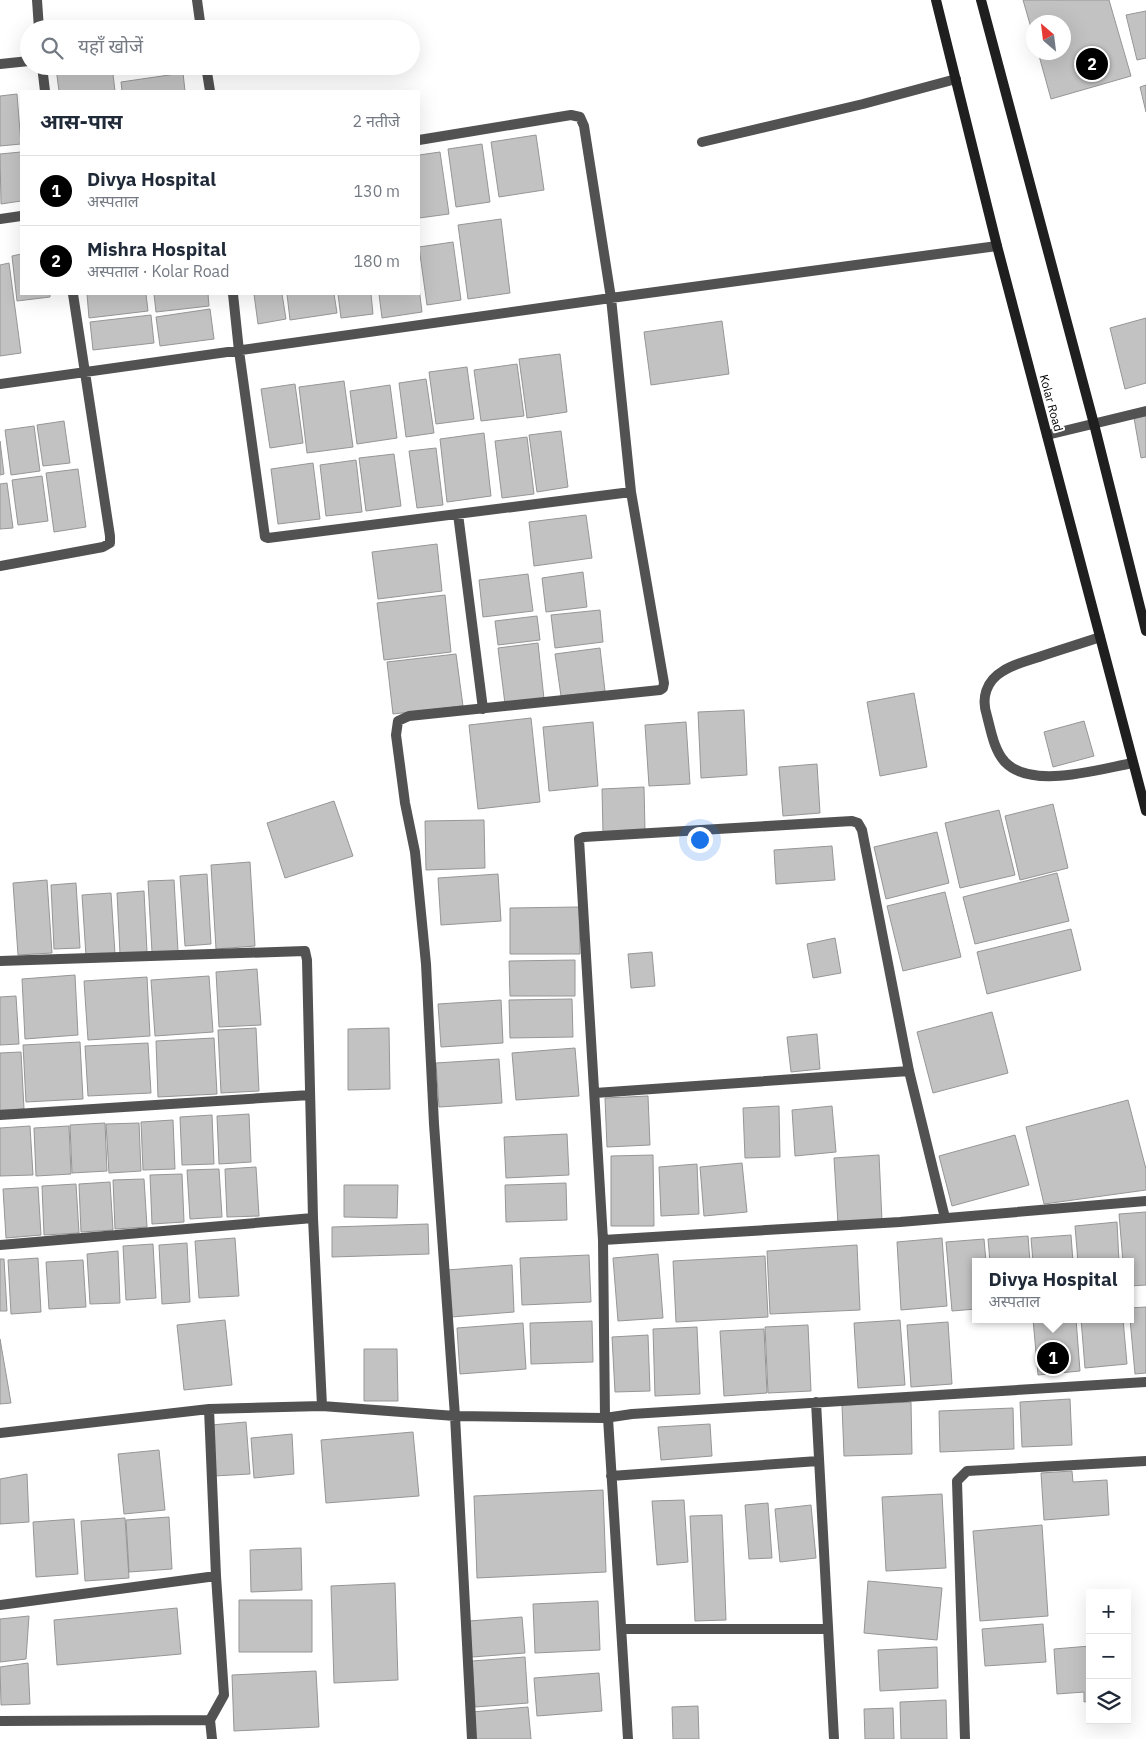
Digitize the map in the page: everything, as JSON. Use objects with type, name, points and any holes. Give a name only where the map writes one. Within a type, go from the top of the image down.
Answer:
[{"type":"main road","name":"Kolar Road","points":[[936,0],[997,246],[1146,811]]},
{"type":"main road","points":[[981,0],[1094,424],[1146,632]]},
{"type":"street","points":[[37,0],[38,20]]},
{"type":"street","points":[[197,0],[200,20]]},
{"type":"street","points":[[0,64],[20,62]]},
{"type":"street","points":[[43,75],[45,90]]},
{"type":"street","points":[[207,75],[210,90]]},
{"type":"street","points":[[702,142],[863,104],[956,79]]},
{"type":"street","points":[[420,140],[571,115],[580,117],[584,126],[611,298],[631,492],[664,683],[663,688],[660,690],[409,716],[398,721],[396,735],[405,803],[415,852],[426,964],[434,1124],[455,1416],[472,1739]]},
{"type":"street","points":[[0,219],[20,216]]},
{"type":"street","points":[[0,384],[997,246]]},
{"type":"street","points":[[0,566],[104,547],[110,544],[73,295]]},
{"type":"street","points":[[233,295],[265,537],[631,492]]},
{"type":"street","points":[[1047,435],[1146,411]]},
{"type":"street","points":[[458,514],[483,709]]},
{"type":"street","points":[[1100,637],[1002,671],[988,685],[983,703],[996,747],[1005,762],[1022,772],[1041,776],[1065,776],[1133,763]]},
{"type":"street","points":[[628,1739],[622,1629],[606,1418],[603,1240],[579,840],[584,837],[852,821],[858,823],[862,830],[909,1070],[945,1218]]},
{"type":"street","points":[[0,961],[305,951],[307,960],[313,1218],[322,1406]]},
{"type":"street","points":[[595,1093],[909,1070]]},
{"type":"street","points":[[0,1115],[310,1095]]},
{"type":"street","points":[[603,1240],[945,1218],[1146,1200]]},
{"type":"street","points":[[0,1245],[313,1218]]},
{"type":"street","points":[[0,1433],[209,1409],[322,1406],[455,1416],[606,1418],[632,1414],[1146,1382]]},
{"type":"street","points":[[816,1402],[834,1739]]},
{"type":"street","points":[[209,1409],[216,1576],[224,1695],[210,1720],[212,1739]]},
{"type":"street","points":[[611,1476],[818,1461]]},
{"type":"street","points":[[965,1739],[957,1481],[967,1471],[1146,1461]]},
{"type":"street","points":[[0,1606],[216,1576]]},
{"type":"street","points":[[622,1629],[827,1629]]},
{"type":"street","points":[[0,1720],[210,1720]]},
{"type":"building","points":[[1023,0],[1109,0],[1131,76],[1051,99],[1040,60],[1071,60],[1071,15],[1027,15]]},
{"type":"building","points":[[1146,11],[1146,58],[1137,60],[1126,15]]},
{"type":"building","points":[[57,75],[113,75],[115,90],[59,90]]},
{"type":"building","points":[[169,75],[183,75],[185,90],[122,90],[121,82]]},
{"type":"building","points":[[1146,85],[1146,112],[1140,87]]},
{"type":"building","points":[[17,94],[20,144],[0,146],[0,96]]},
{"type":"building","points":[[536,135],[544,190],[499,197],[491,142]]},
{"type":"building","points":[[482,144],[490,202],[456,207],[448,149]]},
{"type":"building","points":[[20,152],[20,201],[1,204],[0,154]]},
{"type":"building","points":[[440,152],[449,214],[420,218],[420,155]]},
{"type":"building","points":[[501,219],[510,293],[468,299],[458,225]]},
{"type":"building","points":[[453,242],[461,300],[427,305],[420,247]]},
{"type":"building","points":[[20,254],[20,295],[50,295],[50,297],[17,301],[12,256]]},
{"type":"building","points":[[9,263],[21,353],[0,356],[0,265]]},
{"type":"building","points":[[87,295],[146,295],[148,311],[89,318]]},
{"type":"building","points":[[154,295],[208,295],[209,306],[156,312]]},
{"type":"building","points":[[254,295],[282,295],[286,319],[258,324]]},
{"type":"building","points":[[287,295],[334,295],[337,313],[290,320]]},
{"type":"building","points":[[338,295],[371,295],[373,314],[341,318]]},
{"type":"building","points":[[379,295],[420,295],[422,312],[382,318]]},
{"type":"building","points":[[210,309],[214,339],[160,346],[156,317]]},
{"type":"building","points":[[151,315],[154,343],[93,350],[90,322]]},
{"type":"building","points":[[1146,318],[1146,383],[1125,389],[1110,328]]},
{"type":"building","points":[[722,321],[729,374],[651,385],[644,332]]},
{"type":"building","points":[[560,354],[567,412],[527,418],[519,359]]},
{"type":"building","points":[[517,364],[524,416],[481,421],[474,370]]},
{"type":"building","points":[[467,367],[474,419],[436,424],[429,372]]},
{"type":"building","points":[[426,379],[434,433],[406,437],[399,383]]},
{"type":"building","points":[[344,381],[353,447],[307,453],[299,387]]},
{"type":"building","points":[[295,384],[303,443],[270,448],[261,389]]},
{"type":"building","points":[[390,385],[397,438],[357,444],[350,391]]},
{"type":"building","points":[[1146,416],[1146,457],[1141,458],[1134,418]]},
{"type":"building","points":[[64,421],[70,463],[43,466],[37,425]]},
{"type":"building","points":[[34,426],[40,471],[11,475],[5,430]]},
{"type":"building","points":[[561,431],[568,487],[537,492],[529,435]]},
{"type":"building","points":[[484,433],[491,496],[447,502],[440,439]]},
{"type":"building","points":[[527,437],[534,494],[502,498],[495,441]]},
{"type":"building","points":[[0,441],[4,474],[0,475]]},
{"type":"building","points":[[436,448],[443,505],[417,508],[409,451]]},
{"type":"building","points":[[394,454],[401,506],[366,511],[359,458]]},
{"type":"building","points":[[356,460],[362,512],[326,516],[320,465]]},
{"type":"building","points":[[313,463],[320,519],[278,524],[271,469]]},
{"type":"building","points":[[78,469],[86,527],[54,532],[46,473]]},
{"type":"building","points":[[42,476],[48,521],[18,525],[12,480]]},
{"type":"building","points":[[7,483],[13,528],[0,529],[0,484]]},
{"type":"building","points":[[586,515],[592,558],[534,566],[529,522]]},
{"type":"building","points":[[437,544],[442,591],[378,599],[372,552]]},
{"type":"building","points":[[583,572],[587,607],[546,612],[542,578]]},
{"type":"building","points":[[528,574],[533,611],[483,617],[479,580]]},
{"type":"building","points":[[445,595],[451,652],[384,660],[377,603]]},
{"type":"building","points":[[600,610],[603,642],[555,648],[551,615]]},
{"type":"building","points":[[537,616],[540,640],[498,645],[495,621]]},
{"type":"building","points":[[538,643],[544,699],[505,704],[498,648]]},
{"type":"building","points":[[600,648],[605,691],[561,696],[555,654]]},
{"type":"building","points":[[456,654],[463,706],[393,714],[387,662]]},
{"type":"building","points":[[914,693],[927,767],[880,776],[867,702]]},
{"type":"building","points":[[744,710],[747,775],[701,778],[698,712]]},
{"type":"building","points":[[531,718],[540,802],[478,809],[469,725]]},
{"type":"building","points":[[1084,721],[1094,756],[1053,767],[1044,732]]},
{"type":"building","points":[[593,722],[598,786],[549,791],[543,727]]},
{"type":"building","points":[[686,722],[690,784],[649,786],[645,725]]},
{"type":"building","points":[[817,764],[820,813],[783,816],[779,767]]},
{"type":"building","points":[[644,787],[645,831],[603,833],[602,789]]},
{"type":"building","points":[[334,801],[353,856],[285,878],[267,823]]},
{"type":"building","points":[[1053,804],[1068,868],[1020,880],[1005,816]]},
{"type":"building","points":[[999,810],[1015,875],[960,888],[945,823]]},
{"type":"building","points":[[484,820],[485,868],[426,870],[425,821]]},
{"type":"building","points":[[937,832],[949,883],[886,899],[874,847]]},
{"type":"building","points":[[832,846],[835,880],[776,884],[774,850]]},
{"type":"building","points":[[250,862],[255,946],[216,949],[211,865]]},
{"type":"building","points":[[1057,873],[1069,921],[975,944],[963,897]]},
{"type":"building","points":[[207,874],[211,944],[185,946],[180,876]]},
{"type":"building","points":[[498,874],[501,921],[441,925],[438,878]]},
{"type":"building","points":[[47,880],[52,953],[18,955],[13,883]]},
{"type":"building","points":[[174,880],[178,951],[152,952],[148,881]]},
{"type":"building","points":[[76,883],[80,948],[54,949],[51,885]]},
{"type":"building","points":[[144,891],[147,952],[120,954],[117,893]]},
{"type":"building","points":[[945,892],[961,957],[903,971],[887,906]]},
{"type":"building","points":[[111,893],[115,954],[86,956],[82,895]]},
{"type":"building","points":[[579,907],[580,954],[510,954],[510,908]]},
{"type":"building","points":[[1071,929],[1081,970],[987,994],[977,952]]},
{"type":"building","points":[[835,938],[841,973],[813,978],[807,944]]},
{"type":"building","points":[[652,952],[655,986],[631,988],[628,954]]},
{"type":"building","points":[[575,960],[575,996],[510,996],[509,961]]},
{"type":"building","points":[[257,969],[261,1025],[219,1027],[216,972]]},
{"type":"building","points":[[75,975],[78,1035],[25,1039],[22,979]]},
{"type":"building","points":[[209,976],[213,1032],[155,1036],[151,980]]},
{"type":"building","points":[[147,977],[150,1036],[88,1040],[84,981]]},
{"type":"building","points":[[16,996],[19,1044],[0,1045],[0,997]]},
{"type":"building","points":[[572,999],[573,1037],[510,1038],[509,1000]]},
{"type":"building","points":[[501,1000],[503,1043],[441,1047],[438,1004]]},
{"type":"building","points":[[992,1012],[1008,1073],[933,1093],[917,1032]]},
{"type":"building","points":[[256,1028],[259,1091],[221,1093],[218,1030]]},
{"type":"building","points":[[389,1028],[390,1089],[348,1090],[348,1029]]},
{"type":"building","points":[[817,1034],[820,1069],[791,1072],[787,1037]]},
{"type":"building","points":[[214,1038],[217,1094],[158,1097],[156,1041]]},
{"type":"building","points":[[80,1042],[83,1099],[26,1102],[23,1045]]},
{"type":"building","points":[[148,1043],[151,1093],[88,1096],[85,1046]]},
{"type":"building","points":[[575,1048],[579,1096],[516,1100],[512,1053]]},
{"type":"building","points":[[21,1052],[24,1109],[0,1110],[0,1053]]},
{"type":"building","points":[[499,1059],[502,1103],[439,1107],[436,1063]]},
{"type":"building","points":[[648,1096],[650,1145],[607,1147],[605,1098]]},
{"type":"building","points":[[1128,1100],[1146,1169],[1146,1190],[1044,1204],[1026,1127]]},
{"type":"building","points":[[779,1106],[780,1157],[745,1158],[743,1108]]},
{"type":"building","points":[[832,1106],[836,1152],[795,1156],[792,1110]]},
{"type":"building","points":[[249,1114],[251,1162],[219,1164],[217,1116]]},
{"type":"building","points":[[212,1115],[214,1164],[182,1165],[180,1117]]},
{"type":"building","points":[[173,1120],[175,1169],[143,1170],[141,1122]]},
{"type":"building","points":[[105,1123],[107,1171],[72,1173],[70,1125]]},
{"type":"building","points":[[139,1123],[141,1171],[109,1173],[106,1124]]},
{"type":"building","points":[[30,1126],[33,1175],[0,1176],[0,1128]]},
{"type":"building","points":[[69,1126],[71,1174],[36,1176],[34,1128]]},
{"type":"building","points":[[567,1134],[569,1175],[506,1178],[504,1137]]},
{"type":"building","points":[[1015,1135],[1029,1185],[952,1206],[939,1156]]},
{"type":"building","points":[[653,1155],[654,1226],[611,1226],[611,1156]]},
{"type":"building","points":[[879,1155],[882,1221],[838,1224],[834,1158]]},
{"type":"building","points":[[742,1163],[747,1212],[704,1216],[700,1167]]},
{"type":"building","points":[[697,1164],[699,1214],[661,1216],[659,1167]]},
{"type":"building","points":[[256,1167],[259,1216],[227,1217],[225,1169]]},
{"type":"building","points":[[219,1169],[222,1217],[190,1219],[187,1170]]},
{"type":"building","points":[[182,1174],[184,1222],[152,1224],[150,1175]]},
{"type":"building","points":[[144,1179],[147,1227],[115,1229],[113,1180]]},
{"type":"building","points":[[110,1182],[113,1230],[81,1232],[79,1184]]},
{"type":"building","points":[[566,1183],[567,1220],[506,1222],[505,1185]]},
{"type":"building","points":[[76,1184],[79,1233],[44,1235],[42,1186]]},
{"type":"building","points":[[344,1185],[398,1185],[397,1218],[344,1217]]},
{"type":"building","points":[[38,1187],[41,1235],[6,1238],[3,1189]]},
{"type":"building","points":[[1146,1212],[1146,1285],[1134,1286],[1134,1258],[1123,1258],[1119,1214]]},
{"type":"building","points":[[1117,1222],[1119,1258],[1078,1258],[1075,1226]]},
{"type":"building","points":[[428,1224],[429,1254],[332,1257],[332,1227]]},
{"type":"building","points":[[1071,1235],[1073,1258],[1033,1258],[1031,1238]]},
{"type":"building","points":[[1028,1236],[1030,1258],[990,1258],[988,1239]]},
{"type":"building","points":[[235,1238],[239,1296],[199,1298],[195,1241]]},
{"type":"building","points":[[942,1238],[947,1306],[901,1310],[897,1242]]},
{"type":"building","points":[[984,1239],[986,1258],[972,1258],[972,1309],[952,1311],[946,1242]]},
{"type":"building","points":[[187,1243],[190,1302],[162,1304],[159,1245]]},
{"type":"building","points":[[153,1244],[156,1298],[126,1300],[123,1246]]},
{"type":"building","points":[[857,1245],[860,1310],[770,1314],[767,1251]]},
{"type":"building","points":[[118,1251],[120,1303],[90,1304],[87,1254]]},
{"type":"building","points":[[658,1254],[663,1318],[618,1321],[613,1258]]},
{"type":"building","points":[[589,1255],[591,1302],[522,1305],[520,1258]]},
{"type":"building","points":[[765,1256],[768,1317],[676,1322],[673,1261]]},
{"type":"building","points":[[38,1258],[41,1312],[11,1314],[8,1260]]},
{"type":"building","points":[[0,1259],[4,1259],[7,1311],[0,1311]]},
{"type":"building","points":[[83,1260],[86,1307],[49,1309],[46,1262]]},
{"type":"building","points":[[512,1265],[514,1312],[451,1317],[447,1270]]},
{"type":"building","points":[[1146,1307],[1146,1373],[1135,1374],[1130,1323],[1134,1323],[1134,1308]]},
{"type":"building","points":[[225,1320],[232,1385],[184,1390],[177,1325]]},
{"type":"building","points":[[900,1320],[905,1385],[858,1388],[854,1323]]},
{"type":"building","points":[[592,1321],[593,1362],[531,1364],[530,1323]]},
{"type":"building","points":[[948,1322],[952,1384],[911,1387],[907,1325]]},
{"type":"building","points":[[523,1323],[526,1369],[460,1374],[457,1328]]},
{"type":"building","points":[[1033,1323],[1076,1323],[1080,1371],[1038,1375]]},
{"type":"building","points":[[1081,1323],[1123,1323],[1127,1364],[1085,1368]]},
{"type":"building","points":[[808,1325],[811,1391],[768,1393],[765,1327]]},
{"type":"building","points":[[697,1327],[700,1394],[655,1396],[653,1329]]},
{"type":"building","points":[[764,1329],[767,1393],[724,1396],[720,1331]]},
{"type":"building","points":[[648,1335],[650,1391],[615,1392],[612,1337]]},
{"type":"building","points":[[0,1339],[11,1403],[0,1404]]},
{"type":"building","points":[[364,1349],[397,1349],[398,1401],[364,1401]]},
{"type":"building","points":[[1070,1399],[1072,1445],[1022,1447],[1020,1402]]},
{"type":"building","points":[[911,1402],[912,1454],[844,1456],[842,1405]]},
{"type":"building","points":[[1013,1408],[1014,1449],[940,1452],[939,1411]]},
{"type":"building","points":[[246,1422],[250,1474],[214,1476],[211,1425]]},
{"type":"building","points":[[710,1424],[712,1456],[661,1460],[658,1427]]},
{"type":"building","points":[[413,1432],[419,1496],[326,1503],[321,1440]]},
{"type":"building","points":[[292,1434],[294,1474],[254,1478],[251,1438]]},
{"type":"building","points":[[159,1450],[165,1510],[124,1514],[118,1454]]},
{"type":"building","points":[[1072,1471],[1073,1482],[1107,1480],[1109,1515],[1044,1520],[1041,1473]]},
{"type":"building","points":[[27,1474],[29,1522],[0,1524],[0,1479]]},
{"type":"building","points":[[603,1490],[606,1572],[477,1578],[474,1496]]},
{"type":"building","points":[[942,1494],[946,1568],[886,1571],[882,1497]]},
{"type":"building","points":[[684,1500],[688,1562],[657,1565],[652,1501]]},
{"type":"building","points":[[768,1503],[772,1558],[749,1559],[745,1505]]},
{"type":"building","points":[[811,1505],[816,1558],[780,1562],[775,1509]]},
{"type":"building","points":[[722,1515],[726,1620],[695,1621],[690,1516]]},
{"type":"building","points":[[169,1517],[172,1569],[129,1572],[126,1520]]},
{"type":"building","points":[[125,1518],[129,1578],[85,1581],[81,1521]]},
{"type":"building","points":[[74,1519],[78,1574],[36,1577],[33,1522]]},
{"type":"building","points":[[1042,1525],[1048,1616],[980,1621],[973,1531]]},
{"type":"building","points":[[301,1548],[302,1590],[251,1592],[250,1550]]},
{"type":"building","points":[[868,1581],[942,1588],[937,1640],[864,1633]]},
{"type":"building","points":[[395,1583],[398,1680],[334,1683],[331,1586]]},
{"type":"building","points":[[239,1600],[312,1600],[312,1652],[239,1652]]},
{"type":"building","points":[[598,1601],[600,1650],[535,1653],[533,1604]]},
{"type":"building","points":[[177,1608],[181,1654],[57,1665],[54,1620]]},
{"type":"building","points":[[29,1616],[26,1659],[0,1662],[0,1619]]},
{"type":"building","points":[[522,1617],[525,1653],[472,1657],[469,1621]]},
{"type":"building","points":[[1043,1624],[1046,1662],[985,1666],[982,1629]]},
{"type":"building","points":[[1086,1646],[1086,1702],[1084,1702],[1084,1692],[1057,1694],[1054,1649]]},
{"type":"building","points":[[937,1647],[938,1688],[880,1691],[878,1650]]},
{"type":"building","points":[[525,1657],[528,1703],[475,1707],[472,1661]]},
{"type":"building","points":[[28,1663],[30,1704],[1,1705],[0,1667]]},
{"type":"building","points":[[316,1671],[319,1727],[234,1731],[232,1675]]},
{"type":"building","points":[[599,1673],[602,1711],[537,1716],[534,1678]]},
{"type":"building","points":[[946,1700],[947,1739],[901,1739],[900,1702]]},
{"type":"building","points":[[698,1706],[699,1739],[673,1739],[672,1707]]},
{"type":"building","points":[[528,1707],[531,1739],[474,1739],[472,1712]]},
{"type":"building","points":[[893,1708],[894,1739],[865,1739],[864,1709]]},
{"type":"place","name":"Mishra Hospital","points":[[1092,64]]},
{"type":"place","name":"Divya Hospital","points":[[1053,1358]]}]
